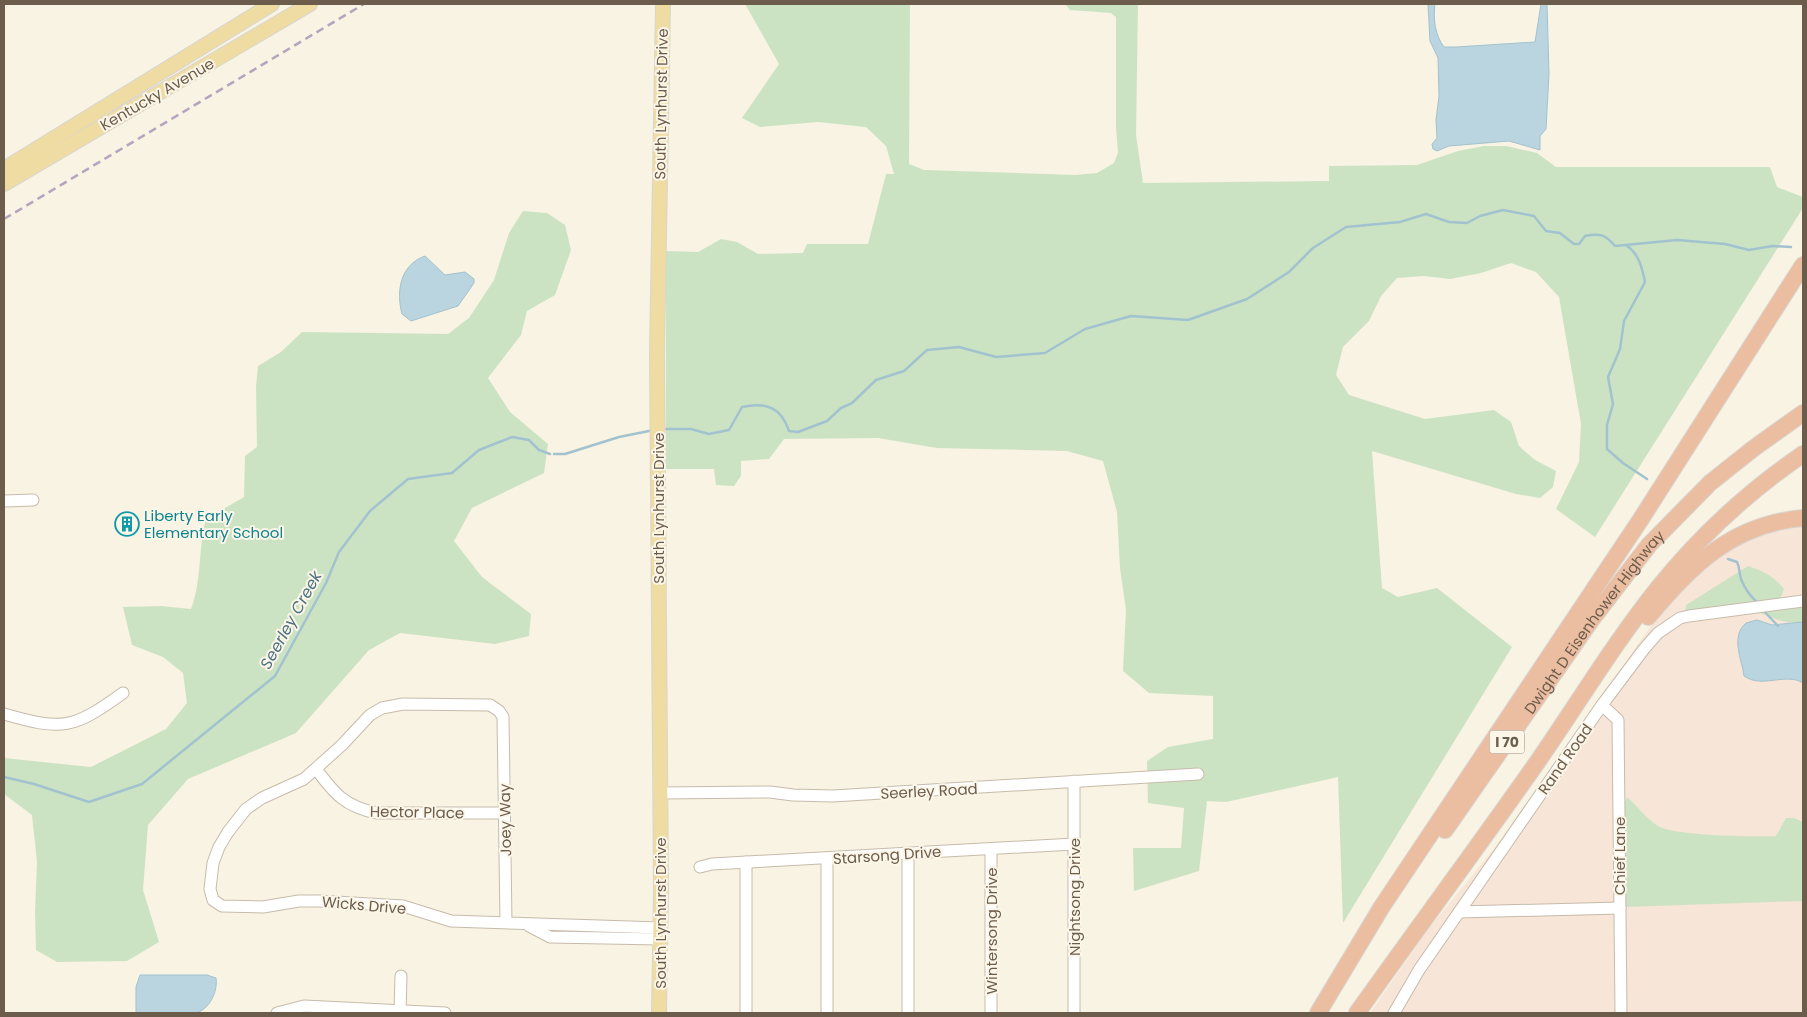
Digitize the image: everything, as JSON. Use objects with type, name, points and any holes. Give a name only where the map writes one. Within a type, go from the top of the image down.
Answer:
[{"type":"highway","points":[[1318,1013],[1381,908],[1641,519],[1803,264]]},
{"type":"highway","name":"Dwight D Eisenhower Highway","points":[[1318,1013],[1628,570],[1686,505],[1710,483],[1754,448],[1803,413]]},
{"type":"highway","name":"Dwight D Eisenhower Highway","points":[[1357,1013],[1421,921],[1485,836],[1644,606],[1676,566],[1735,507],[1803,454]]},
{"type":"highway","points":[[1580,700],[1666,596],[1702,559],[1746,532],[1777,522],[1803,518]]},
{"type":"main road","name":"Kentucky Avenue","points":[[4,170],[272,4]]},
{"type":"main road","name":"Kentucky Avenue","points":[[4,184],[310,4]]},
{"type":"main road","name":"South Lynhurst Drive","points":[[659,1013],[660,793],[657,421],[663,4]]},
{"type":"street","points":[[4,501],[33,500]]},
{"type":"street","name":"Rand Road","points":[[1394,1013],[1419,970],[1602,705],[1658,633],[1680,618],[1803,601]]},
{"type":"street","points":[[4,714],[44,724],[70,724],[93,714],[123,693]]},
{"type":"street","name":"Joey Way","points":[[316,769],[370,715],[382,708],[403,704],[470,704],[490,705],[500,711],[503,717],[506,923]]},
{"type":"street","name":"Chief Lane","points":[[1602,705],[1618,720],[1621,1013]]},
{"type":"street","name":"Hector Place","points":[[316,769],[342,800],[359,810],[376,813],[505,813]]},
{"type":"street","name":"Wicks Drive","points":[[316,769],[304,779],[262,798],[246,809],[218,848],[213,863],[210,890],[213,900],[222,906],[263,908],[299,901],[394,905],[451,921],[526,924],[550,937],[660,934]]},
{"type":"street","name":"Seerley Road","points":[[660,793],[770,792],[793,795],[834,796],[1198,774]]},
{"type":"street","name":"Nightsong Drive","points":[[1074,781],[1074,1013]]},
{"type":"street","name":"Starsong Drive","points":[[700,867],[712,864],[1074,844]]},
{"type":"street","name":"Wintersong Drive","points":[[991,849],[991,1013]]},
{"type":"street","points":[[908,854],[908,1013]]},
{"type":"street","points":[[826,859],[827,1013]]},
{"type":"street","points":[[746,862],[746,1013]]},
{"type":"street","points":[[1459,912],[1620,908]]},
{"type":"street","points":[[400,1012],[401,976]]},
{"type":"street","points":[[277,1013],[304,1006],[445,1013]]},
{"type":"shaded area","points":[[1803,526],[1803,1013],[1370,1013],[1430,927],[1498,844],[1653,623],[1691,579],[1730,547],[1767,533]]},
{"type":"green space","points":[[745,4],[910,4],[909,164],[924,170],[1075,175],[1097,173],[1114,163],[1118,153],[1116,127],[1116,17],[1111,13],[1070,10],[1065,4],[1138,4],[1136,135],[1143,183],[1329,181],[1329,166],[1417,165],[1458,151],[1484,146],[1506,146],[1537,153],[1556,167],[1770,167],[1777,187],[1803,197],[1803,208],[1595,537],[1556,509],[1579,462],[1581,424],[1559,297],[1536,272],[1511,263],[1481,273],[1450,279],[1424,276],[1397,278],[1381,296],[1369,321],[1343,347],[1336,375],[1349,395],[1425,419],[1494,410],[1511,422],[1519,446],[1535,460],[1556,471],[1553,487],[1540,498],[1516,494],[1372,451],[1382,588],[1398,597],[1437,588],[1512,647],[1343,923],[1338,777],[1226,802],[1207,801],[1199,871],[1134,891],[1133,848],[1181,848],[1184,808],[1148,803],[1147,761],[1168,747],[1213,739],[1213,696],[1149,693],[1123,671],[1126,610],[1120,568],[1117,512],[1103,461],[1067,451],[937,448],[878,438],[784,439],[769,459],[741,461],[741,476],[734,486],[716,485],[714,469],[666,469],[666,251],[698,252],[721,239],[737,242],[758,254],[803,253],[807,244],[868,244],[886,174],[894,174],[886,146],[866,127],[818,122],[760,127],[742,118],[779,64]]},
{"type":"green space","points":[[523,211],[547,213],[565,225],[571,250],[555,295],[527,311],[521,335],[488,378],[510,412],[548,444],[544,473],[472,508],[454,541],[482,577],[531,614],[529,636],[495,644],[400,633],[369,650],[296,733],[188,779],[148,825],[143,890],[159,942],[127,961],[57,962],[36,950],[37,862],[32,815],[4,794],[4,758],[91,767],[166,729],[187,703],[183,673],[163,657],[132,645],[123,607],[161,606],[191,609],[197,587],[206,519],[244,497],[245,456],[257,447],[256,387],[258,366],[281,352],[302,332],[448,334],[469,318],[494,280],[509,233]]},
{"type":"green space","points":[[1748,566],[1768,574],[1780,584],[1784,589],[1779,601],[1685,612],[1686,605]]},
{"type":"green space","points":[[1803,606],[1803,622],[1797,623],[1774,619],[1758,612]]},
{"type":"green space","points":[[1627,797],[1658,826],[1680,832],[1733,836],[1776,836],[1786,818],[1794,818],[1803,822],[1803,901],[1624,907],[1623,807]]},
{"type":"water","points":[[1428,4],[1435,4],[1435,27],[1444,47],[1456,47],[1535,42],[1541,4],[1547,4],[1549,74],[1546,129],[1540,136],[1540,150],[1509,141],[1449,146],[1437,151],[1433,149],[1432,144],[1437,138],[1438,58],[1430,41]]},
{"type":"water","points":[[425,256],[445,275],[465,272],[474,279],[474,283],[458,306],[411,321],[402,314],[400,288],[405,272],[417,260]]},
{"type":"water","points":[[1757,620],[1772,625],[1803,622],[1803,683],[1789,679],[1758,681],[1744,676],[1738,648],[1739,635],[1746,623]]},
{"type":"water","points":[[140,975],[207,975],[216,978],[216,988],[209,1004],[196,1013],[175,1015],[136,1013],[136,987]]},
{"type":"waterway","name":"Seerley Creek","points":[[662,429],[691,429],[709,434],[729,430],[742,407],[758,405],[771,408],[777,412],[782,416],[789,431],[798,432],[827,421],[841,408],[852,403],[876,380],[904,371],[927,350],[959,347],[996,357],[1045,353],[1085,329],[1131,316],[1188,320],[1247,299],[1289,272],[1313,248],[1346,227],[1400,222],[1426,214],[1449,222],[1467,223],[1480,216],[1503,210],[1534,216],[1546,231],[1560,233],[1574,244],[1579,244],[1585,236],[1602,235],[1615,246],[1677,240],[1725,244],[1749,250],[1772,246],[1791,247]]},
{"type":"waterway","points":[[1626,245],[1637,257],[1645,282],[1624,321],[1620,349],[1608,377],[1613,404],[1607,425],[1607,449],[1623,463],[1647,479]]},
{"type":"waterway","name":"Seerley Creek","points":[[554,454],[565,454],[619,437],[654,430]]},
{"type":"waterway","name":"Seerley Creek","points":[[4,777],[34,784],[89,802],[142,784],[275,676],[326,583],[339,552],[370,511],[408,479],[452,473],[479,450],[512,437],[529,440],[539,450],[550,454]]},
{"type":"waterway","points":[[1728,559],[1737,562],[1744,585],[1758,603]]},
{"type":"waterway","points":[[1763,610],[1778,626]]},
{"type":"railway","points":[[4,219],[364,4]]},
{"type":"place","name":"Liberty Early Elementary School","points":[[127,524]]}]
